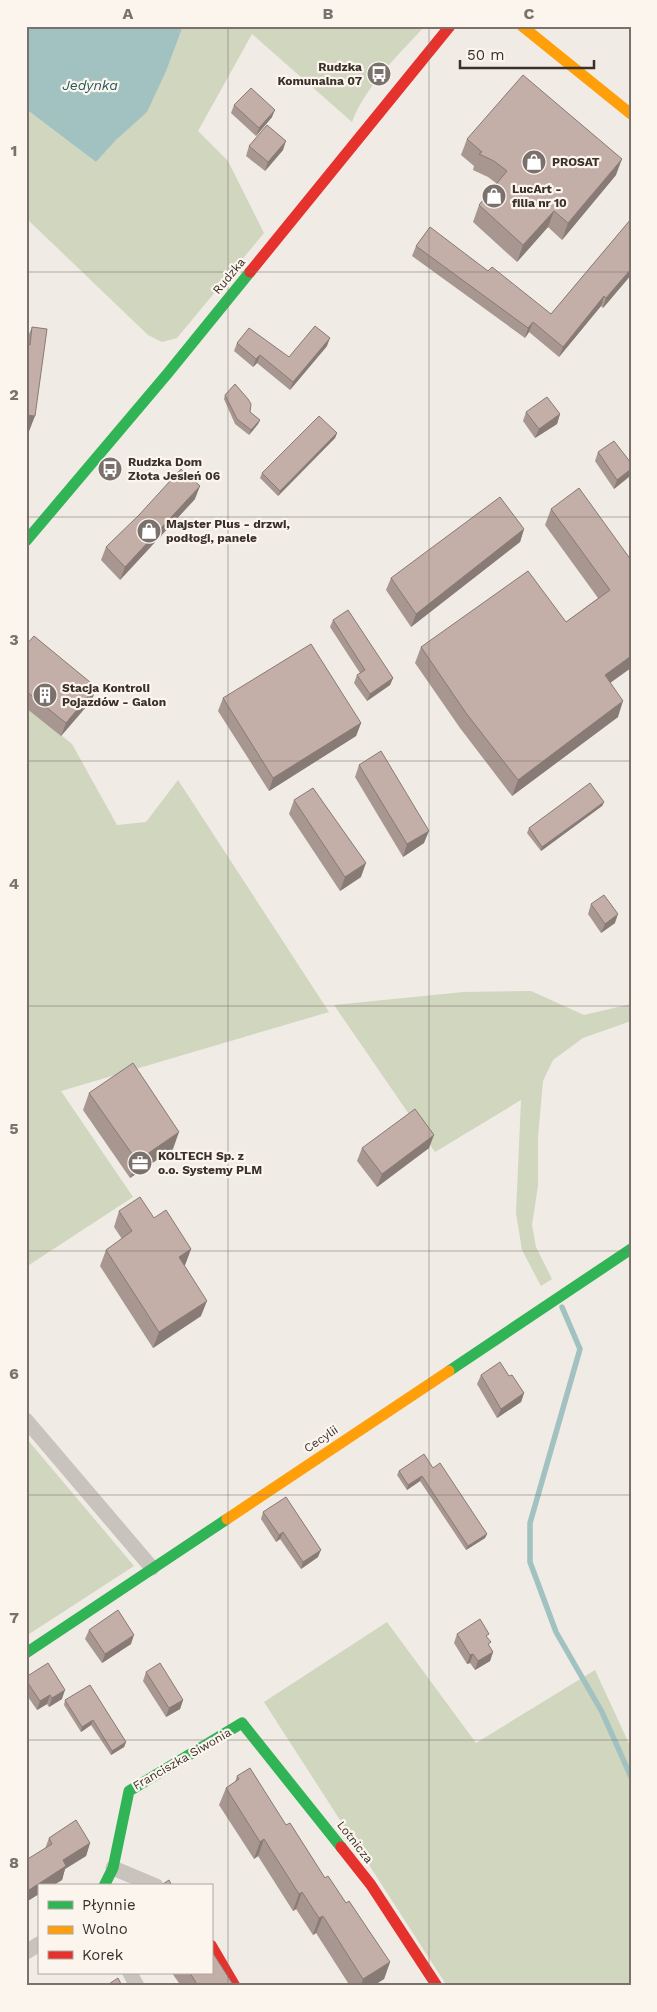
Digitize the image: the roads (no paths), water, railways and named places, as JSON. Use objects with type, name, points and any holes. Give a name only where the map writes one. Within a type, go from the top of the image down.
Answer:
[{"type":"street","name":"Rudzka","points":[[26,540],[168,373],[450,26]]},
{"type":"street","points":[[522,26],[631,114]]},
{"type":"street","name":"Cecylii","points":[[26,1652],[631,1249]]},
{"type":"street","points":[[26,1420],[152,1568]]},
{"type":"street","name":"Franciszka Siwonia","points":[[105,1884],[113,1868],[128,1790],[242,1724]]},
{"type":"street","name":"Lotnicza","points":[[242,1724],[371,1885],[437,1986]]},
{"type":"street","points":[[113,1868],[151,1884]]},
{"type":"street","points":[[26,1952],[38,1945]]},
{"type":"street","points":[[212,1947],[235,1986]]},
{"type":"street","points":[[131,1974],[137,1986]]},
{"type":"water","name":"Jedynka","points":[[26,26],[183,26],[167,69],[147,112],[117,139],[96,162],[26,109]]},
{"type":"waterway","points":[[562,1307],[580,1349],[530,1523],[530,1562],[556,1632],[602,1712],[631,1777]]},
{"type":"place","name":"Rudzka Komunalna 07","points":[[379,74]]},
{"type":"place","name":"PROSAT","points":[[534,162]]},
{"type":"place","name":"LucArt - filia nr 10","points":[[494,196]]},
{"type":"place","name":"Rudzka Dom Złota Jesień 06","points":[[110,469]]},
{"type":"place","name":"Majster Plus - drzwi, podłogi, panele","points":[[149,531]]},
{"type":"place","name":"Stacja Kontroli Pojazdów - Galon","points":[[45,695]]},
{"type":"place","name":"KOLTECH Sp. z o.o. Systemy PLM","points":[[140,1163]]}]
